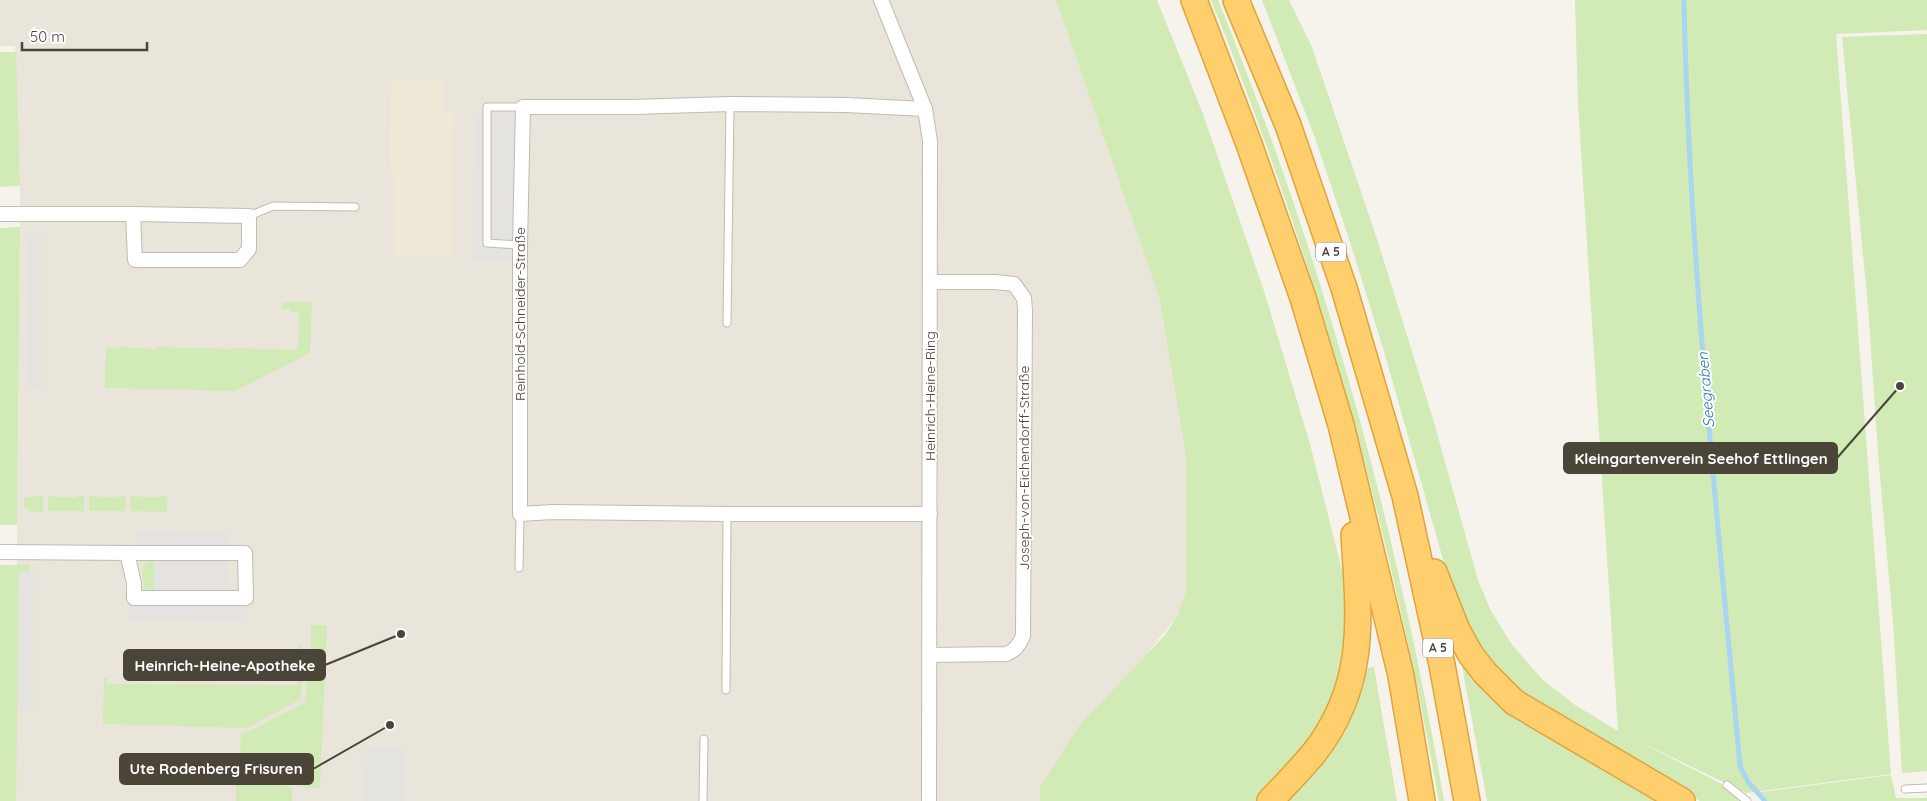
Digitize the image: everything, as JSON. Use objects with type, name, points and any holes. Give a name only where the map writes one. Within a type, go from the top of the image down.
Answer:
[{"type":"highway","points":[[1194,0],[1249,144],[1303,298],[1341,426],[1400,676],[1422,801]]},
{"type":"highway","name":"A 5","points":[[1236,0],[1288,125],[1344,288],[1405,496],[1442,665],[1467,801]]},
{"type":"highway","points":[[1270,801],[1323,740],[1342,705],[1353,672],[1358,637],[1351,470]]},
{"type":"highway","points":[[1405,496],[1457,630],[1470,654],[1485,673],[1514,702],[1682,801]]},
{"type":"street","name":"Heinrich-Heine-Ring","points":[[881,0],[925,109],[930,141],[929,801]]},
{"type":"street","points":[[523,107],[633,107],[730,104],[846,105],[925,109]]},
{"type":"street","name":"Reinhold-Schneider-Straße","points":[[520,514],[520,244],[523,107]]},
{"type":"street","points":[[0,214],[133,214],[249,216],[250,250],[240,260],[135,260],[133,214]]},
{"type":"street","name":"Joseph-von-Eichendorff-Straße","points":[[929,655],[1006,654],[1019,645],[1022,636],[1026,310],[1024,298],[1014,284],[995,282],[931,282]]},
{"type":"street","points":[[520,514],[552,512],[930,514]]},
{"type":"street","points":[[0,552],[245,553],[246,598],[134,598],[134,582],[127,553]]},
{"type":"lane","points":[[727,323],[730,104]]},
{"type":"lane","points":[[520,244],[487,244],[487,107],[523,107]]},
{"type":"lane","points":[[249,216],[273,206],[355,207]]},
{"type":"lane","points":[[519,568],[520,514]]},
{"type":"lane","points":[[726,690],[727,514]]},
{"type":"lane","points":[[703,801],[704,739]]},
{"type":"lane","points":[[1726,785],[1747,801]]},
{"type":"lane","points":[[1905,789],[1927,788]]},
{"type":"shaded area","points":[[0,0],[1056,0],[1159,297],[1186,456],[1186,591],[1178,615],[1040,787],[1040,801],[15,801],[20,186],[15,46],[0,46]]},
{"type":"shaded area","points":[[391,81],[443,81],[443,112],[453,112],[452,256],[395,256],[395,181],[390,163]]},
{"type":"shaded area","points":[[475,113],[517,114],[514,261],[473,260]]},
{"type":"shaded area","points":[[27,234],[42,234],[42,388],[27,388]]},
{"type":"shaded area","points":[[136,531],[227,532],[230,598],[246,598],[247,621],[129,620],[130,607],[134,598],[154,598],[154,553],[136,553]]},
{"type":"shaded area","points":[[19,572],[34,572],[33,710],[18,710]]},
{"type":"shaded area","points":[[366,747],[404,748],[403,801],[365,801]]},
{"type":"green space","points":[[1056,0],[1157,0],[1203,114],[1264,291],[1310,444],[1344,578],[1350,649],[1325,720],[1261,801],[1040,801],[1040,787],[1079,726],[1165,635],[1178,615],[1186,591],[1186,456],[1159,297]]},
{"type":"green space","points":[[1211,0],[1218,0],[1256,97],[1291,195],[1353,394],[1380,495],[1404,597],[1444,801],[1439,801],[1397,596],[1373,495],[1346,395],[1284,196]]},
{"type":"green space","points":[[1262,0],[1289,0],[1312,47],[1378,242],[1433,419],[1478,580],[1491,611],[1513,646],[1542,679],[1575,705],[1618,731],[1578,103],[1575,0],[1927,0],[1927,30],[1836,34],[1891,774],[1746,793],[1630,737],[1720,783],[1739,796],[1737,797],[1741,801],[1700,801],[1518,692],[1478,649],[1456,605],[1383,348],[1349,239],[1315,138]]},
{"type":"green space","points":[[1927,34],[1927,771],[1902,773],[1893,622],[1879,466],[1868,307],[1842,37]]},
{"type":"green space","points":[[0,52],[16,52],[20,186],[0,187]]},
{"type":"green space","points":[[20,227],[17,525],[0,525],[0,228]]},
{"type":"green space","points":[[282,302],[312,302],[310,353],[235,391],[105,388],[106,348],[157,349],[157,347],[298,350],[299,312],[282,309]]},
{"type":"green space","points":[[43,496],[43,512],[28,511],[27,508],[24,508],[24,497]]},
{"type":"green space","points":[[48,496],[77,498],[78,496],[84,496],[84,511],[48,511]]},
{"type":"green space","points":[[89,496],[119,498],[119,496],[126,496],[125,511],[89,511]]},
{"type":"green space","points":[[130,496],[161,498],[161,496],[167,496],[167,512],[130,511]]},
{"type":"green space","points":[[154,560],[154,592],[150,592],[144,588],[142,569],[146,562]]},
{"type":"green space","points":[[0,565],[30,565],[29,572],[19,572],[16,801],[0,801]]},
{"type":"green space","points":[[311,625],[327,625],[320,788],[304,787],[240,761],[241,733],[248,732],[306,702],[306,664],[311,664]]},
{"type":"green space","points":[[299,645],[302,645],[301,699],[247,728],[103,724],[104,678],[107,678],[107,684],[298,685]]},
{"type":"green space","points":[[1461,661],[1668,801],[1487,801]]},
{"type":"green space","points":[[1374,667],[1397,801],[1282,801],[1342,724],[1368,668]]},
{"type":"green space","points":[[236,771],[253,771],[292,788],[292,801],[236,801]]},
{"type":"green space","points":[[1891,775],[1896,798],[1927,798],[1927,801],[1768,801],[1761,792]]},
{"type":"waterway","name":"Seegraben","points":[[1684,0],[1687,96],[1698,288],[1713,479],[1740,766],[1748,782],[1765,801]]},
{"type":"place","name":"Kleingartenverein Seehof Ettlingen","points":[[1900,386]]},
{"type":"place","name":"Heinrich-Heine-Apotheke","points":[[401,634]]},
{"type":"place","name":"Ute Rodenberg Frisuren","points":[[390,725]]}]
